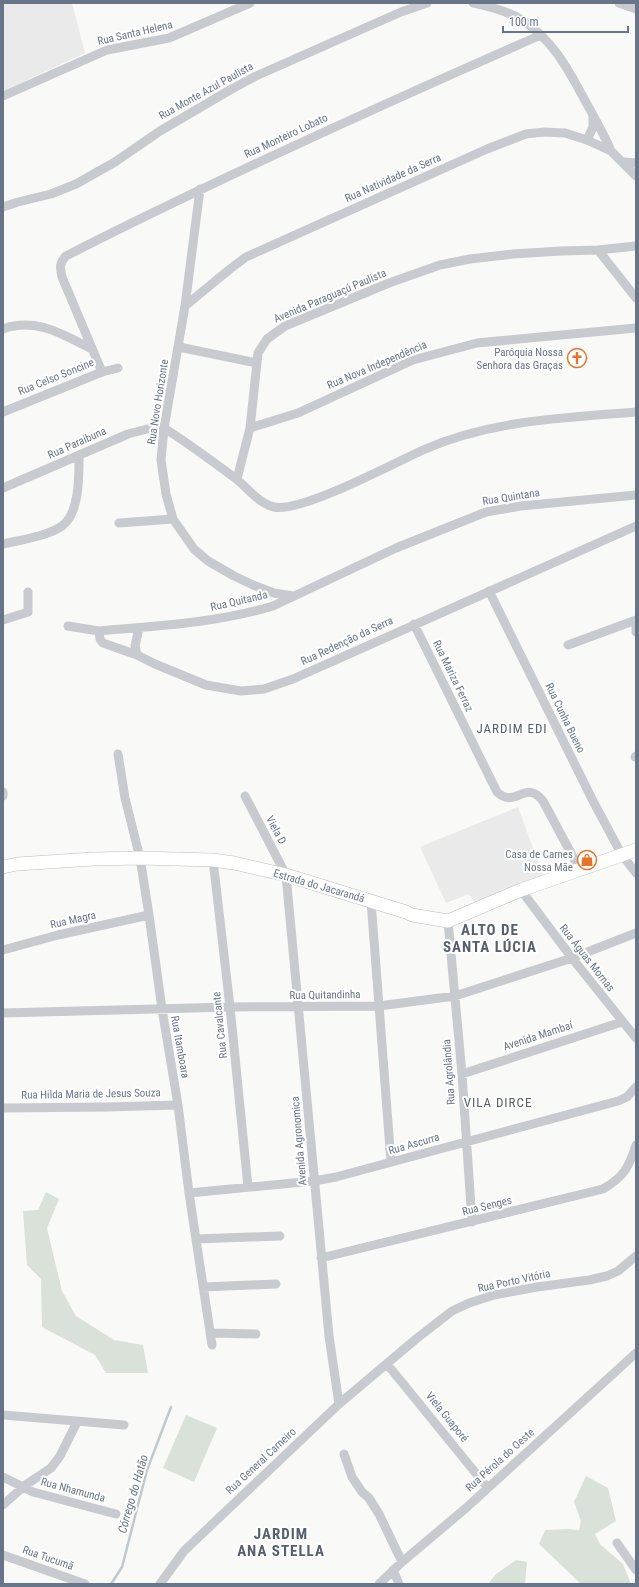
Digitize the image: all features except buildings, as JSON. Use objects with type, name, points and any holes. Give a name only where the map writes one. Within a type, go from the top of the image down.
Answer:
[{"type":"main road","points":[[448,921],[521,890],[636,850]]},
{"type":"main road","name":"Estrada do Jacarandá","points":[[3,867],[17,864],[46,862],[140,858],[213,860],[234,863],[286,875],[412,915],[448,921]]},
{"type":"street","name":"Rua Santa Helena","points":[[3,96],[107,50],[169,38],[250,3]]},
{"type":"street","name":"Rua Monte Azul Paulista","points":[[3,207],[51,194],[76,184],[115,162],[166,127],[256,76],[401,12],[427,3]]},
{"type":"street","points":[[473,3],[491,7],[522,20],[541,35],[558,55],[584,96],[611,151]]},
{"type":"street","points":[[619,3],[636,9]]},
{"type":"street","name":"Rua Monteiro Lobato","points":[[92,349],[62,277],[60,268],[61,262],[66,256],[200,189],[360,114],[541,35]]},
{"type":"street","points":[[587,140],[592,127],[592,115]]},
{"type":"street","name":"Rua Natividade da Serra","points":[[185,306],[246,257],[487,148],[526,134],[544,132],[565,133],[587,140],[611,151],[624,162],[636,176]]},
{"type":"street","points":[[624,162],[636,163]]},
{"type":"street","name":"Rua Novo Horizonte","points":[[200,189],[185,306],[164,428],[161,460],[166,494],[173,519],[194,549],[208,561],[253,586],[274,593],[293,596]]},
{"type":"street","name":"Avenida Paraguaçú Paulista","points":[[237,480],[250,428],[258,353],[267,339],[285,326],[440,264],[513,254],[561,250],[598,250],[636,246]]},
{"type":"street","points":[[598,250],[636,298]]},
{"type":"street","points":[[3,329],[21,324],[44,327],[92,349],[102,372]]},
{"type":"street","name":"Rua Nova Independência","points":[[250,428],[298,413],[413,360],[463,346],[477,343],[636,328]]},
{"type":"street","points":[[178,347],[257,363]]},
{"type":"street","name":"Rua Celso Soncine","points":[[3,412],[102,372],[118,368]]},
{"type":"street","points":[[164,428],[237,480],[263,502],[273,507],[282,508],[292,507],[366,478],[424,450],[474,431],[513,424],[636,412]]},
{"type":"street","name":"Rua Paraibuna","points":[[3,488],[128,434],[147,429],[164,428]]},
{"type":"street","points":[[3,544],[59,528],[69,520],[78,488],[79,455]]},
{"type":"street","name":"Rua Quintana","points":[[396,548],[473,516],[493,511],[521,506],[636,495]]},
{"type":"street","points":[[119,523],[173,519]]},
{"type":"street","name":"Rua Redenção da Serra","points":[[99,631],[100,639],[103,643],[137,654],[206,685],[241,691],[264,689],[293,679],[636,526]]},
{"type":"street","name":"Rua Quitanda","points":[[99,631],[209,621],[273,606],[396,548]]},
{"type":"street","name":"Rua Cunha Bueno","points":[[489,591],[592,799],[622,855],[636,873]]},
{"type":"street","points":[[3,620],[28,612],[28,592]]},
{"type":"street","points":[[568,645],[636,620]]},
{"type":"street","name":"Rua Mariza Ferraz","points":[[414,624],[497,792],[502,797],[509,799],[530,792],[538,794],[580,870]]},
{"type":"street","points":[[68,626],[99,631]]},
{"type":"street","points":[[636,626],[636,632]]},
{"type":"street","points":[[137,654],[135,646],[138,628]]},
{"type":"street","name":"Rua Itamboara","points":[[118,754],[125,798],[140,858],[162,1009],[178,1105],[189,1193],[212,1345]]},
{"type":"street","name":"Viela D","points":[[246,796],[286,875]]},
{"type":"street","name":"Rua Cavalcante","points":[[213,860],[230,1007],[248,1186]]},
{"type":"street","name":"Avenida Agronomica","points":[[286,875],[328,1336],[339,1404]]},
{"type":"street","name":"Rua Águas Mornas","points":[[521,890],[572,958],[636,1038]]},
{"type":"street","points":[[371,901],[391,1162]]},
{"type":"street","name":"Rua Magra","points":[[3,950],[58,935],[149,915]]},
{"type":"street","name":"Rua Agrolândia","points":[[448,921],[462,1074],[472,1222]]},
{"type":"street","name":"Rua Quitandinha","points":[[3,1013],[230,1007],[299,1008],[379,1006],[455,996],[572,958],[636,933]]},
{"type":"street","name":"Avenida Mambaí","points":[[462,1074],[622,1022]]},
{"type":"street","name":"Rua Ascurra","points":[[189,1193],[248,1186],[314,1181],[336,1177],[575,1114],[618,1101],[627,1097],[636,1088]]},
{"type":"street","name":"Rua Hilda Maria de Jesus Souza","points":[[3,1108],[178,1105]]},
{"type":"street","name":"Rua Senges","points":[[322,1258],[603,1189],[623,1174],[630,1163],[636,1145]]},
{"type":"street","points":[[196,1239],[280,1236]]},
{"type":"street","name":"Rua Porto Vitória","points":[[387,1364],[452,1311],[469,1303],[501,1293],[607,1276],[618,1271],[636,1256]]},
{"type":"street","points":[[203,1287],[276,1284]]},
{"type":"street","points":[[210,1333],[256,1334]]},
{"type":"street","name":"Rua Pérola do Oeste","points":[[379,1584],[402,1562],[466,1508],[487,1487],[636,1353]]},
{"type":"street","name":"Rua General Carneiro","points":[[160,1584],[184,1551],[339,1404],[387,1364]]},
{"type":"street","name":"Viela Guaporé","points":[[387,1364],[487,1487]]},
{"type":"street","points":[[3,1415],[124,1425]]},
{"type":"street","points":[[3,1505],[24,1486],[48,1471],[56,1462],[77,1422]]},
{"type":"street","points":[[344,1454],[352,1478],[362,1492],[369,1498],[379,1514],[402,1562]]},
{"type":"street","name":"Rua Nhamunda","points":[[3,1477],[40,1494],[116,1514]]},
{"type":"street","points":[[617,1543],[636,1570]]},
{"type":"street","name":"Rua Tucumã","points":[[3,1555],[84,1584]]},
{"type":"street","points":[[393,1570],[399,1584]]},
{"type":"shaded area","points":[[3,3],[72,3],[85,53],[3,91]]},
{"type":"shaded area","points":[[518,807],[544,878],[474,902],[469,894],[446,903],[420,847]]},
{"type":"shaded area","points":[[46,1192],[59,1199],[47,1228],[62,1291],[76,1316],[114,1340],[143,1345],[148,1373],[106,1373],[95,1355],[42,1327],[41,1279],[27,1265],[23,1211],[38,1210]]},
{"type":"shaded area","points":[[186,1415],[217,1428],[194,1482],[163,1468]]},
{"type":"shaded area","points":[[586,1476],[608,1488],[616,1521],[595,1534],[600,1544],[623,1564],[631,1584],[581,1584],[539,1544],[545,1530],[579,1530],[581,1521],[574,1502]]},
{"type":"shaded area","points":[[516,1560],[527,1562],[525,1584],[488,1584],[496,1574]]},
{"type":"waterway","name":"Córrego do Hatão","points":[[111,1584],[122,1567],[147,1470],[171,1407]]},
{"type":"place","name":"Paróquia Nossa Senhora das Graças","points":[[577,358]]},
{"type":"place","name":"Casa de Carnes Nossa Mãe","points":[[587,860]]},
{"type":"district","name":"JARDIM EDI","points":[[512,728]]},
{"type":"district","name":"ALTO DE SANTA LÚCIA","points":[[490,938]]},
{"type":"district","name":"VILA DIRCE","points":[[498,1102]]},
{"type":"district","name":"JARDIM ANA STELLA","points":[[281,1542]]}]
